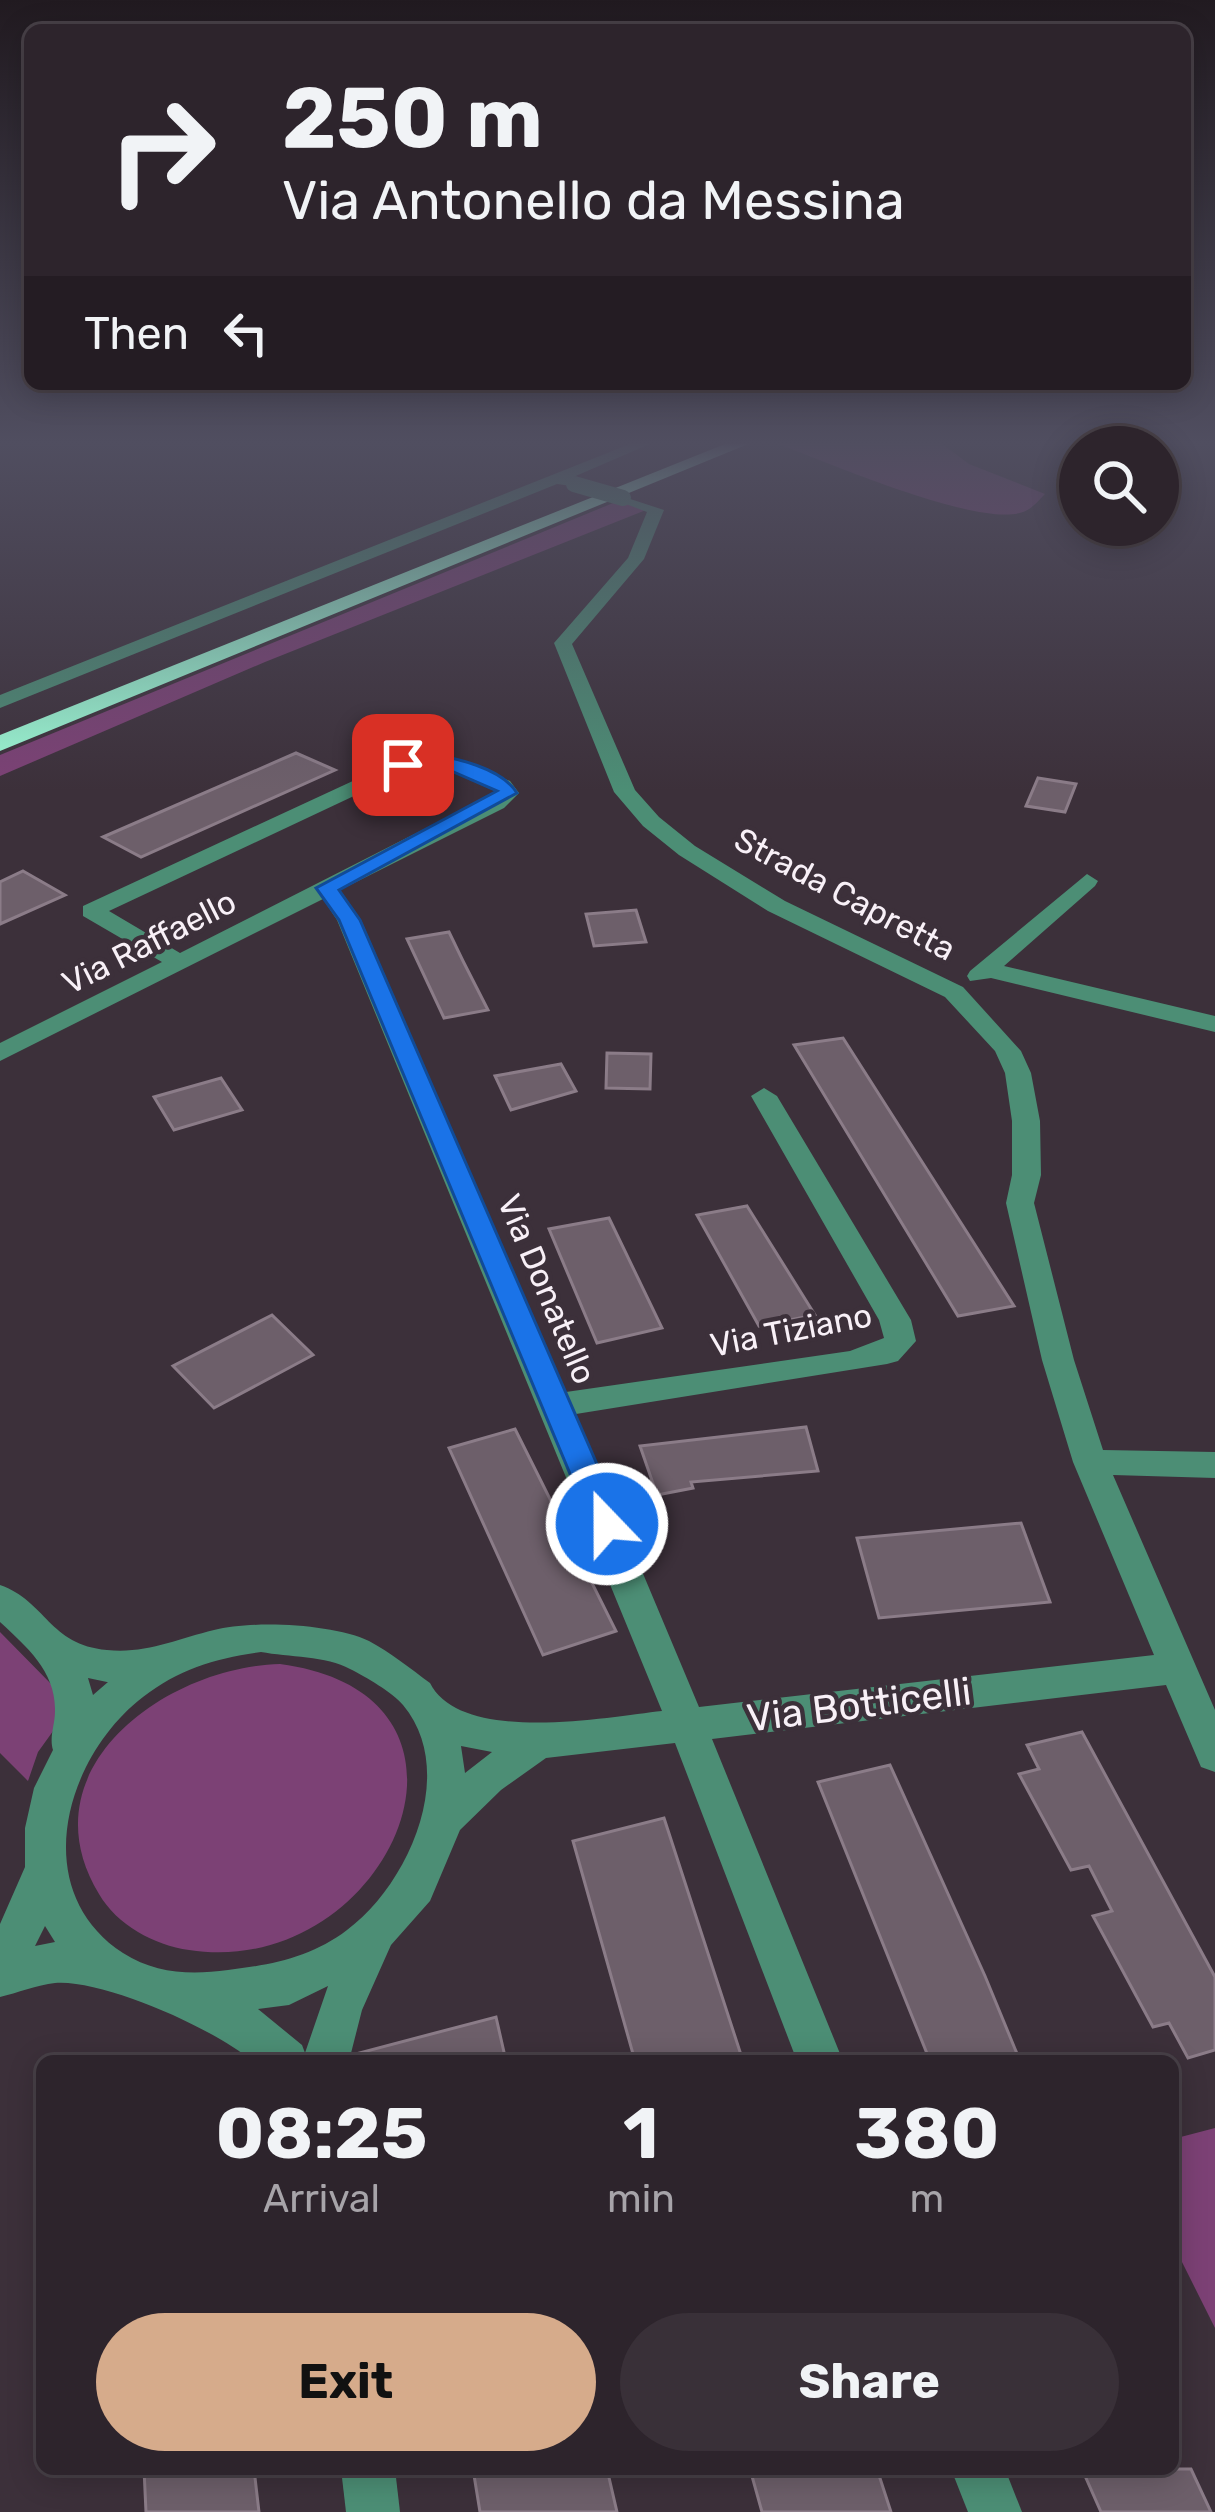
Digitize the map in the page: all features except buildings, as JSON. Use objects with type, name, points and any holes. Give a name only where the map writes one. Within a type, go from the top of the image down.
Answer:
[{"type":"highway","points":[[0,731],[434,557]]},
{"type":"highway","points":[[0,744],[460,557]]},
{"type":"street","points":[[0,702],[372,557]]},
{"type":"street","name":"Strada Capretta","points":[[637,557],[563,643],[625,792],[639,812],[674,842],[787,910],[954,992],[976,1012],[1018,1070],[1029,1183],[1020,1203],[1058,1360],[1090,1462],[1215,1755]]},
{"type":"street","name":"Via Raffaello","points":[[0,1053],[182,963],[508,793],[503,785],[446,762],[403,765],[91,910],[182,963]]},
{"type":"street","points":[[954,992],[988,970],[1087,881]]},
{"type":"street","name":"Via Donatello","points":[[327,888],[350,920],[557,1405],[690,1724],[818,2055]]},
{"type":"street","points":[[988,970],[1215,1024]]},
{"type":"street","name":"Via Tiziano","points":[[557,1405],[850,1362],[886,1353],[900,1341],[895,1321],[764,1096]]},
{"type":"street","points":[[1090,1462],[1215,1465]]},
{"type":"street","points":[[0,1600],[62,1657],[75,1691],[73,1732],[42,1813],[42,1876],[24,1925],[0,1962]]},
{"type":"street","points":[[0,1976],[56,1962],[100,1966],[153,1988],[189,1995],[227,1996],[285,1984],[341,1961],[373,1938],[423,1880],[448,1816],[445,1754],[421,1702],[379,1664],[352,1650],[292,1636],[228,1641],[165,1663],[109,1701],[65,1753]]},
{"type":"street","points":[[62,1657],[107,1666],[165,1663]]},
{"type":"street","name":"Via Botticelli","points":[[421,1702],[470,1732],[538,1742],[1180,1668]]},
{"type":"street","name":"Via Botticelli","points":[[448,1816],[488,1778],[538,1742]]},
{"type":"street","points":[[42,1876],[69,1933],[120,1975]]},
{"type":"street","points":[[328,2055],[340,2009],[373,1938]]},
{"type":"street","points":[[189,1995],[244,2026],[279,2055]]},
{"type":"street","points":[[369,2475],[374,2512]]},
{"type":"street","points":[[980,2475],[995,2512]]},
{"type":"shaded area","points":[[481,557],[528,557],[265,662],[0,776],[0,755]]},
{"type":"shaded area","points":[[0,1632],[56,1689],[56,1727],[38,1752],[28,1781],[0,1753]]},
{"type":"shaded area","points":[[280,1664],[352,1686],[393,1726],[407,1776],[397,1830],[367,1881],[320,1923],[259,1948],[189,1950],[163,1944],[126,1924],[107,1905],[81,1849],[79,1806],[93,1768],[118,1734],[152,1705],[193,1684],[236,1670]]},
{"type":"shaded area","points":[[1215,2128],[1215,2328],[1179,2256],[1179,2137]]},
{"type":"route","points":[[403,765],[446,762],[503,785],[508,793],[327,888],[350,920],[607,1524]]}]
